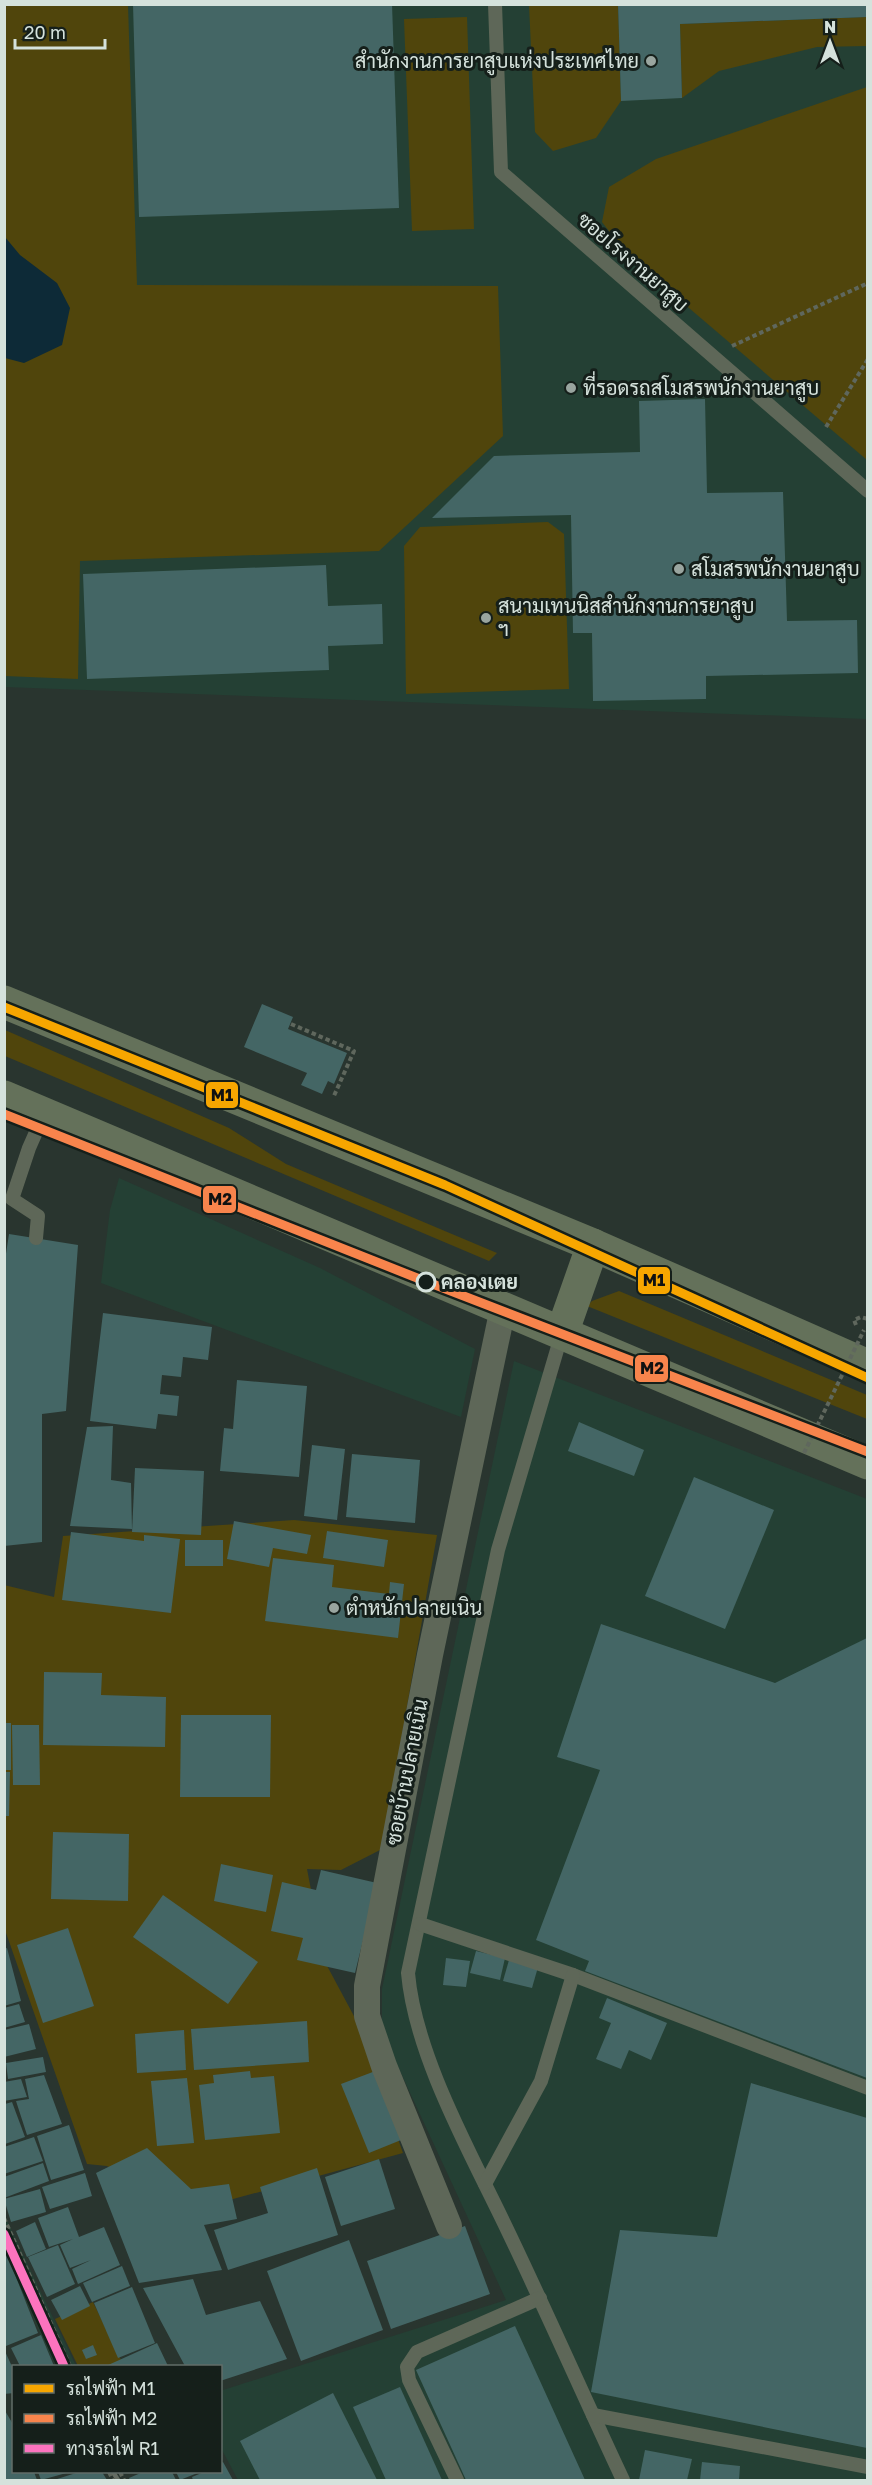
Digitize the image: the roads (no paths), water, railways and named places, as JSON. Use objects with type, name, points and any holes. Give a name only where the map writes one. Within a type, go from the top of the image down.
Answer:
[{"type":"main road","points":[[4,1002],[593,1245],[867,1366]]},
{"type":"main road","points":[[4,1097],[867,1463]]},
{"type":"main road","points":[[562,1333],[593,1245]]},
{"type":"street","name":"ซอยบ้านปลายเนิน","points":[[449,2226],[384,2066],[367,2016],[367,1986],[430,1655],[503,1308]]},
{"type":"lane","name":"ซอยโรงงานยาสูบ","points":[[495,4],[501,172],[867,491]]},
{"type":"lane","points":[[36,1238],[38,1216],[12,1199],[29,1148],[44,1114]]},
{"type":"lane","points":[[562,1333],[498,1550],[408,1973],[410,1996],[440,2088],[540,2298],[623,2481]]},
{"type":"lane","points":[[420,1924],[573,1975],[867,2088]]},
{"type":"lane","points":[[485,2184],[541,2082],[573,1975]]},
{"type":"lane","points":[[457,2481],[409,2380],[407,2367],[417,2352],[540,2298]]},
{"type":"lane","points":[[593,2415],[867,2467]]},
{"type":"water","points":[[5,237],[20,255],[57,283],[70,308],[62,345],[24,363],[5,358]]},
{"type":"railway","points":[[4,2234],[64,2365]]},
{"type":"railway","points":[[114,2473],[118,2480]]},
{"type":"metro line","name":"M1","points":[[4,1007],[445,1185],[868,1378]]},
{"type":"metro line","name":"M2","points":[[4,1114],[412,1276],[868,1452]]},
{"type":"rail line","name":"R1","points":[[4,2234],[64,2365]]},
{"type":"place","name":"สำนักงานการยาสูบแห่งประเทศไทย","points":[[651,61]]},
{"type":"place","name":"ที่รอดรถสโมสรพนักงานยาสูบ","points":[[571,388]]},
{"type":"place","name":"สโมสรพนักงานยาสูบ","points":[[679,569]]},
{"type":"place","name":"สนามเทนนิสสำนักงานการยาสูบ ฯ","points":[[486,618]]},
{"type":"place","name":"คลองเตย","points":[[426,1282]]},
{"type":"place","name":"ตำหนักปลายเนิน","points":[[334,1608]]}]
